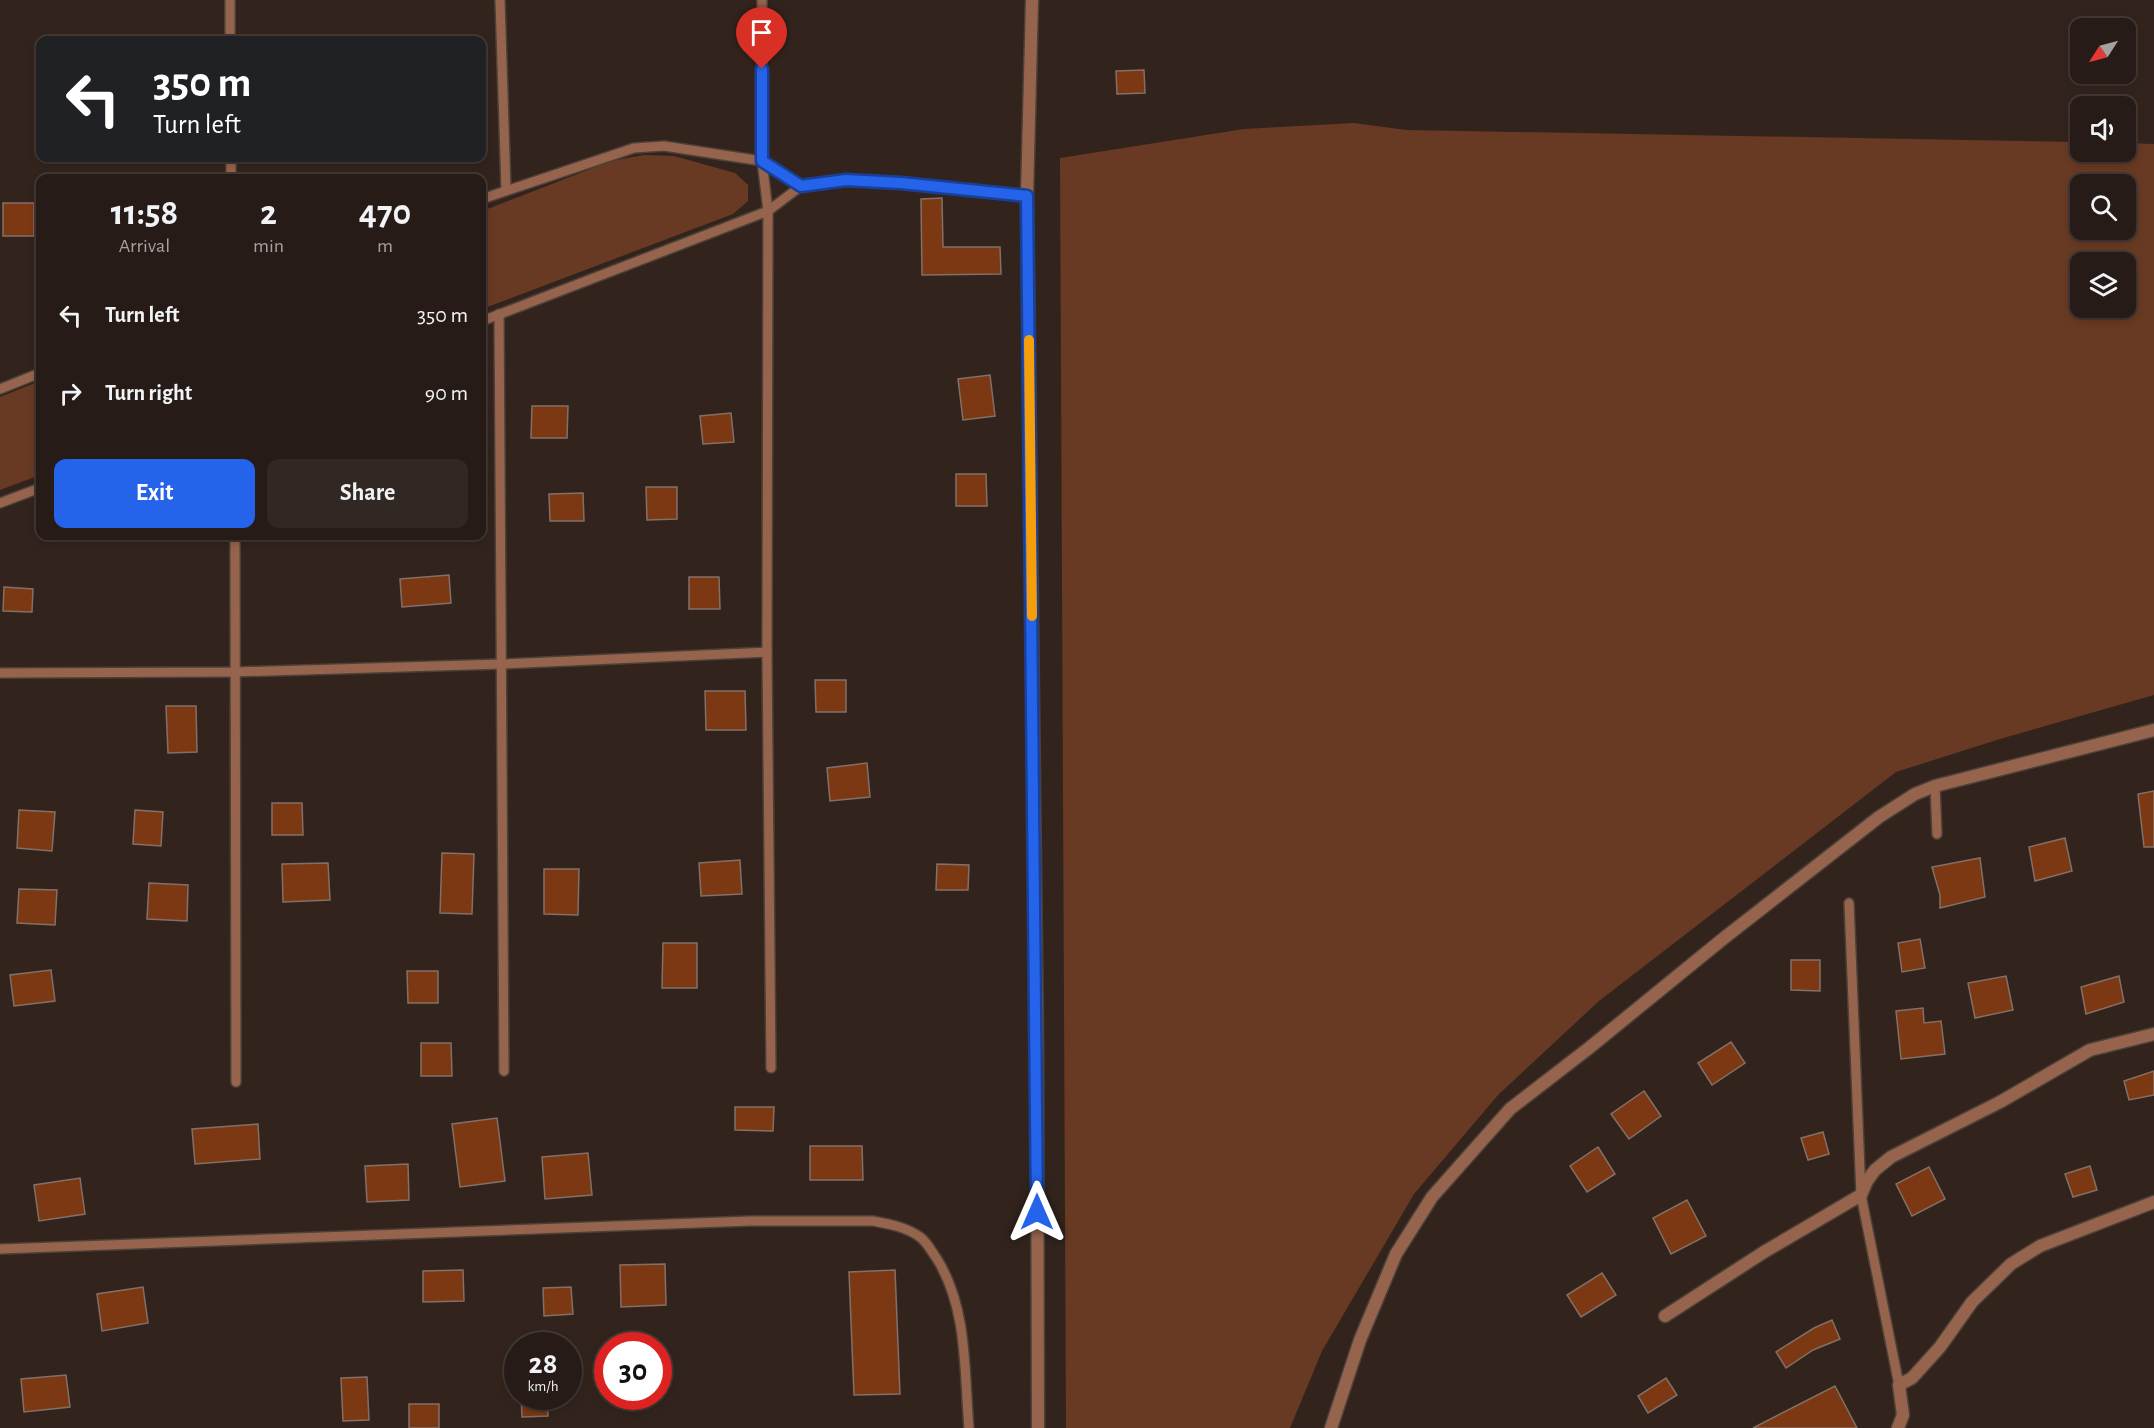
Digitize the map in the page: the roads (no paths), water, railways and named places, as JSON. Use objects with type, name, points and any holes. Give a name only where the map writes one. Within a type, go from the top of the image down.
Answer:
[{"type":"street","points":[[1032,0],[1027,196],[1037,1044],[1038,1428]]},
{"type":"street","points":[[1331,1428],[1360,1340],[1396,1254],[1432,1197],[1510,1108],[1589,1048],[1724,938],[1879,817],[1915,794],[1935,786],[2154,730]]},
{"type":"street","points":[[1665,1316],[1764,1252],[1862,1195],[1867,1181],[1875,1170],[1891,1157],[2000,1102],[2090,1050],[2154,1034]]},
{"type":"street","points":[[1898,1428],[1903,1415],[1899,1385],[1912,1378],[1940,1347],[1972,1302],[2011,1264],[2040,1246],[2154,1202]]},
{"type":"lane","points":[[230,0],[230,36]]},
{"type":"lane","points":[[500,0],[506,190]]},
{"type":"lane","points":[[762,0],[762,161],[768,211],[771,1068]]},
{"type":"lane","points":[[486,198],[634,148],[664,146],[762,161],[801,186]]},
{"type":"lane","points":[[486,319],[768,211],[801,186],[846,180],[901,183],[1027,196]]},
{"type":"lane","points":[[499,314],[504,1071]]},
{"type":"lane","points":[[0,389],[36,375]]},
{"type":"lane","points":[[0,503],[36,490]]},
{"type":"lane","points":[[235,540],[236,1082]]},
{"type":"lane","points":[[0,673],[234,672],[502,664],[768,652]]},
{"type":"lane","points":[[1935,786],[1937,834]]},
{"type":"lane","points":[[1849,903],[1862,1195],[1899,1385]]},
{"type":"lane","points":[[0,1249],[750,1221],[888,1223],[922,1239],[944,1271],[955,1297],[961,1326],[969,1428]]}]
